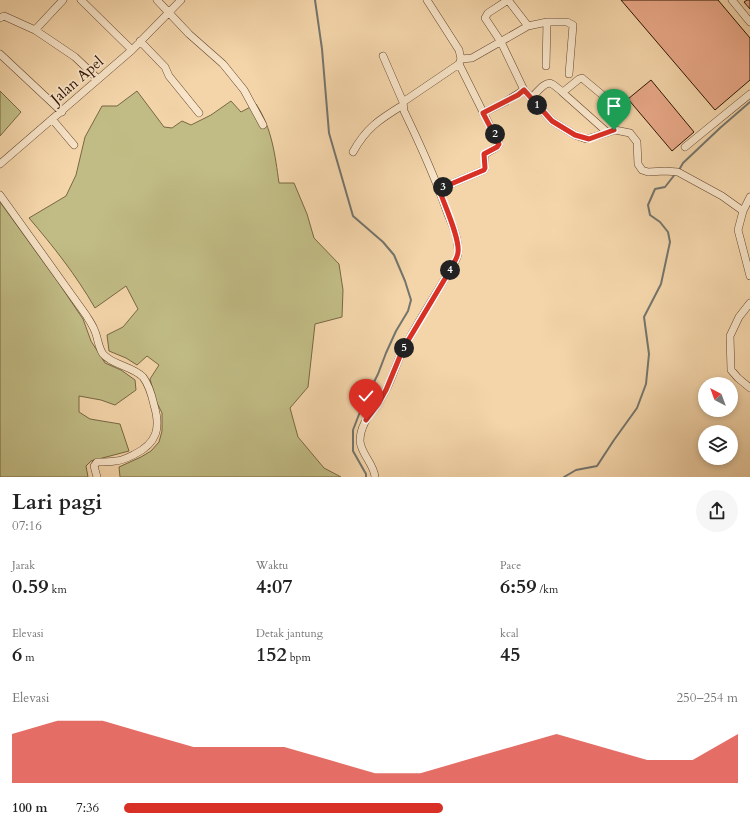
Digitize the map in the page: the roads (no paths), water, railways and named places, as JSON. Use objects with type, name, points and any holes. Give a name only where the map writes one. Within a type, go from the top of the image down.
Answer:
[{"type":"street","points":[[35,30],[63,0]]},
{"type":"street","points":[[157,0],[189,34],[223,64],[244,90],[262,125]]},
{"type":"street","name":"Jalan Apel","points":[[0,164],[132,50],[181,0]]},
{"type":"street","points":[[427,0],[460,50],[460,62],[499,144],[497,147],[484,154],[484,170],[439,189]]},
{"type":"street","points":[[528,26],[508,0],[488,13],[485,18],[501,42],[524,90],[552,121],[575,135],[589,139],[610,130],[630,133],[637,142],[638,164],[642,170],[648,172],[676,172],[722,196],[743,211]]},
{"type":"street","points":[[732,0],[750,22]]},
{"type":"street","points":[[83,1],[132,50]]},
{"type":"street","points":[[0,18],[4,16],[35,30],[75,57],[98,79]]},
{"type":"street","points":[[546,66],[547,22]]},
{"type":"street","points":[[353,152],[364,134],[378,121],[403,103],[460,62],[472,58],[528,26],[547,22],[568,22],[573,24],[569,74]]},
{"type":"street","points":[[140,41],[165,67],[169,76],[199,114]]},
{"type":"street","points":[[0,54],[62,112]]},
{"type":"street","points":[[374,477],[372,466],[365,455],[360,440],[366,420],[386,390],[403,349],[452,267],[459,249],[456,234],[428,160],[404,110],[403,103],[383,56]]},
{"type":"street","points":[[562,92],[582,78],[612,103]]},
{"type":"street","points":[[531,98],[548,83],[551,84],[607,132]]},
{"type":"street","points":[[483,113],[518,95],[524,90]]},
{"type":"street","points":[[685,147],[750,94]]},
{"type":"street","points":[[52,119],[74,145]]},
{"type":"street","points":[[0,195],[86,315],[94,330],[102,353],[107,358],[133,369],[144,379],[150,391],[157,420],[154,438],[142,450],[127,458],[116,461],[97,462],[94,466],[97,477]]},
{"type":"street","points":[[750,197],[743,211],[738,230],[750,276]]},
{"type":"street","points":[[750,303],[739,317],[730,336],[731,370],[750,388]]},
{"type":"waterway","points":[[315,0],[322,49],[329,133],[353,216],[383,242],[394,255],[411,300],[408,311],[396,331],[353,430],[353,451],[366,474],[366,477]]},
{"type":"waterway","points":[[679,170],[683,163],[750,102]]},
{"type":"waterway","points":[[564,477],[576,470],[597,466],[637,408],[646,384],[649,354],[644,317],[661,284],[670,242],[668,232],[660,222],[650,215],[648,205],[655,189],[665,187],[676,173]]}]
